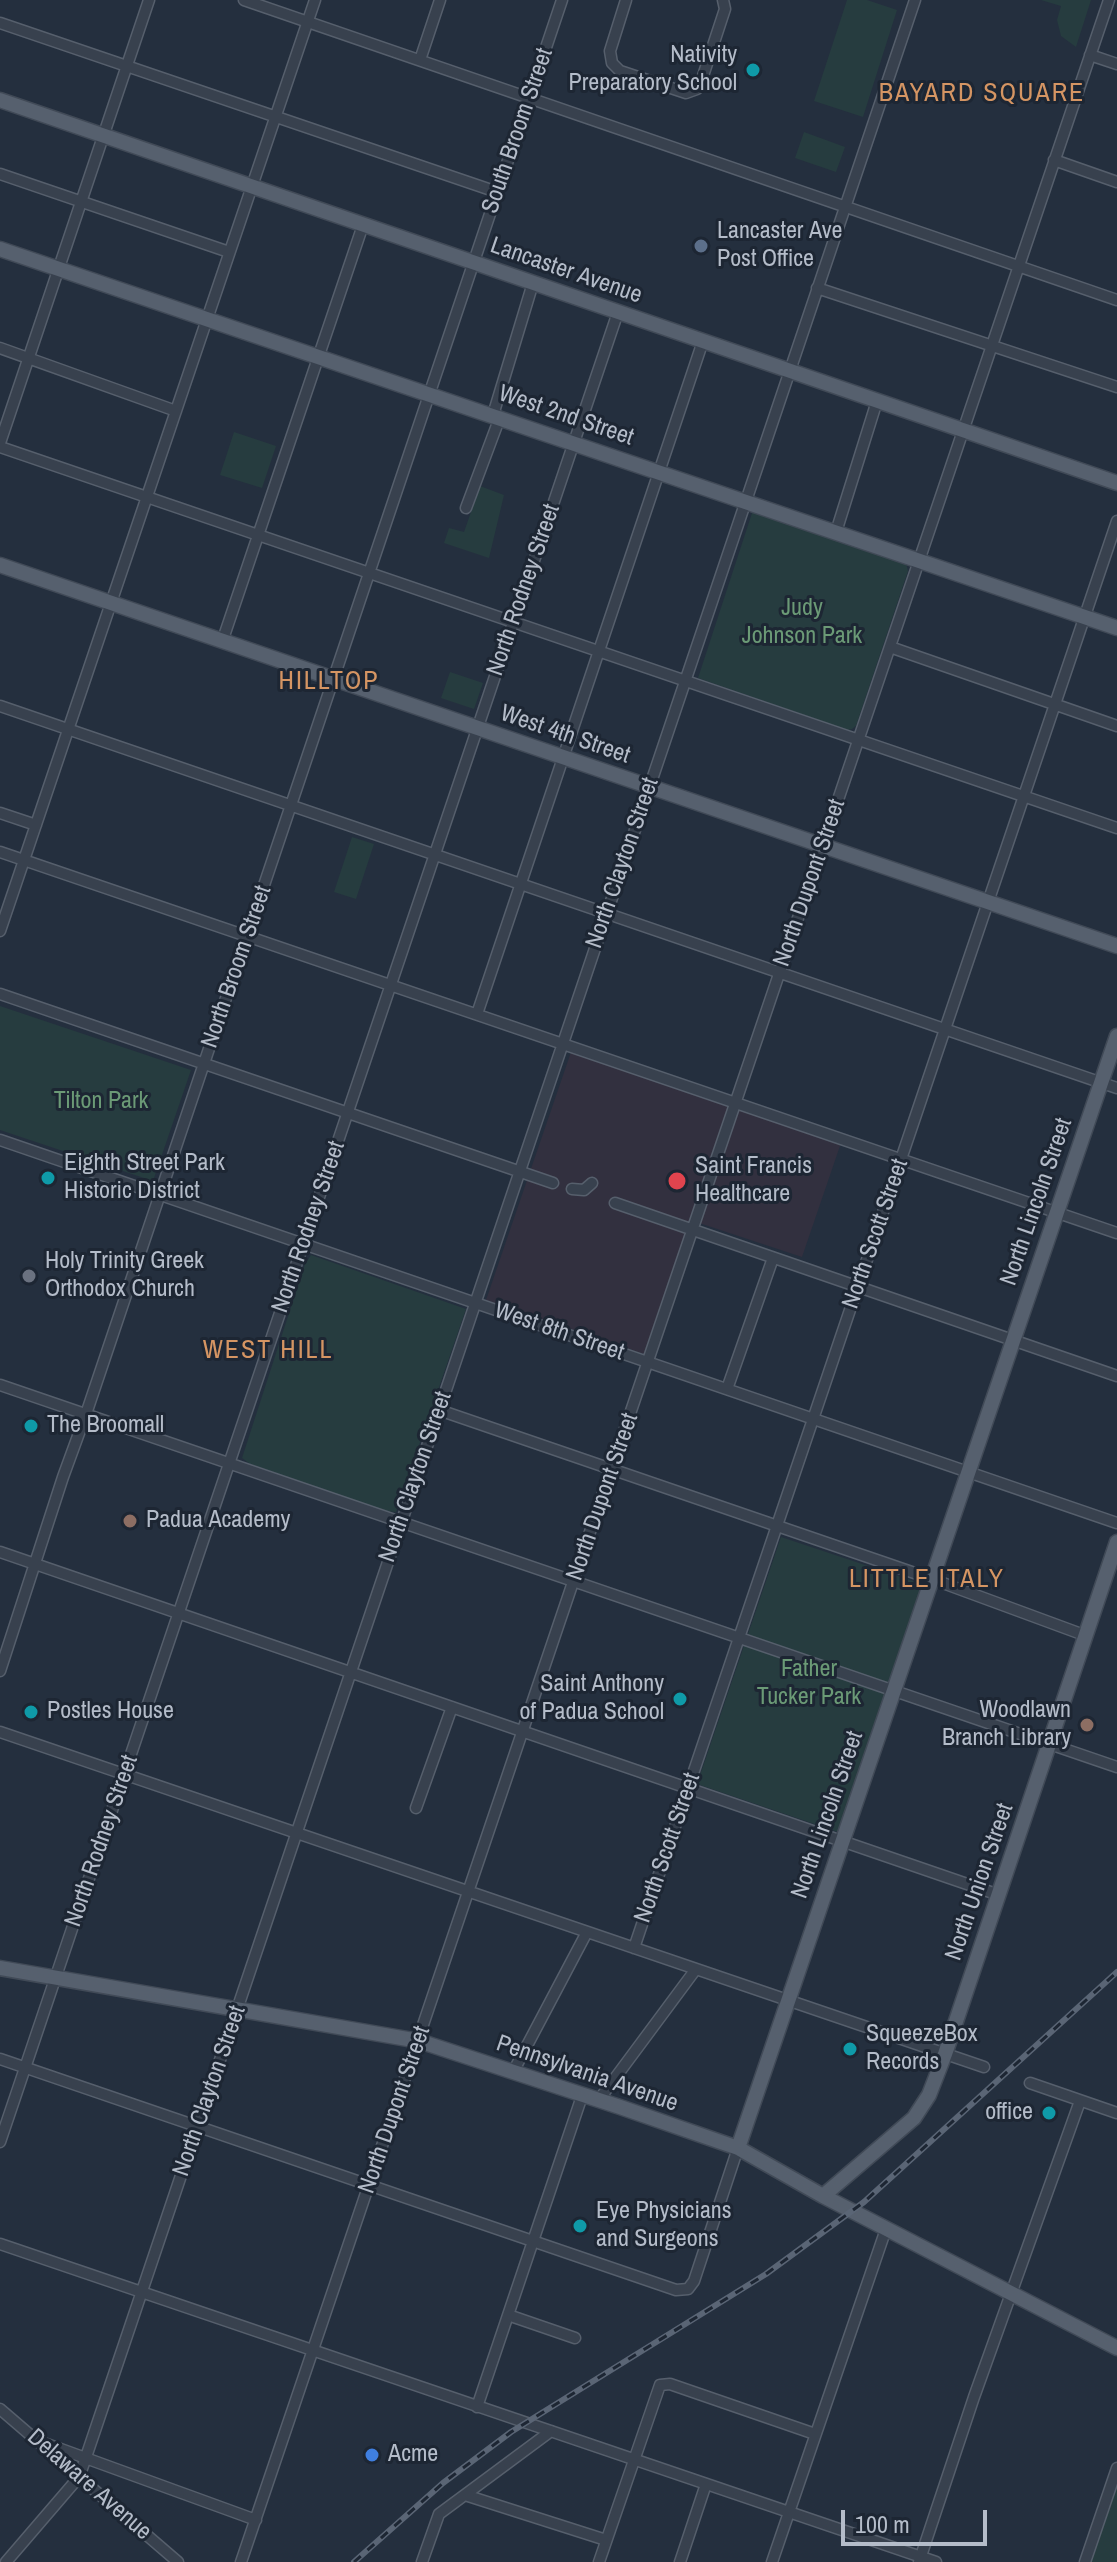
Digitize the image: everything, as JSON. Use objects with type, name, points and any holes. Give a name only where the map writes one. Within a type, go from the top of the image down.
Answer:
[{"type":"main road","name":"Lancaster Avenue","points":[[0,100],[1117,483]]},
{"type":"main road","name":"West 2nd Street","points":[[0,249],[1117,628]]},
{"type":"main road","name":"West 4th Street","points":[[0,565],[1117,946]]},
{"type":"main road","name":"North Lincoln Street","points":[[738,2148],[1117,1036]]},
{"type":"main road","name":"North Union Street","points":[[823,2196],[919,2112],[945,2054],[1117,1542]]},
{"type":"main road","name":"Pennsylvania Avenue","points":[[0,1968],[419,2041],[738,2148],[823,2196],[1117,2348]]},
{"type":"street","points":[[149,0],[0,445],[1117,828]]},
{"type":"street","points":[[244,0],[1117,300]]},
{"type":"street","points":[[0,931],[315,0]]},
{"type":"street","points":[[420,60],[440,0]]},
{"type":"street","name":"South Broom Street","points":[[474,263],[562,0]]},
{"type":"street","points":[[626,0],[610,51],[612,63],[620,71],[686,93],[697,89],[701,82],[725,9],[723,0]]},
{"type":"street","name":"North Clayton Street","points":[[6,2562],[79,2477],[915,0]]},
{"type":"street","name":"North Dupont Street","points":[[241,2562],[1109,0]]},
{"type":"street","points":[[0,23],[497,192]]},
{"type":"street","points":[[1090,55],[1117,64]]},
{"type":"street","points":[[1054,160],[1117,182]]},
{"type":"street","points":[[0,174],[229,252]]},
{"type":"street","points":[[222,642],[363,225]]},
{"type":"street","name":"North Broom Street","points":[[0,1671],[474,263]]},
{"type":"street","points":[[466,508],[496,416],[533,283]]},
{"type":"street","points":[[817,288],[1117,387]]},
{"type":"street","name":"North Rodney Street","points":[[0,2142],[618,312]]},
{"type":"street","points":[[477,1014],[703,341]]},
{"type":"street","points":[[0,348],[176,411]]},
{"type":"street","points":[[836,532],[877,401]]},
{"type":"street","name":"North Scott Street","points":[[634,1948],[1117,521]]},
{"type":"street","points":[[890,647],[1117,726]]},
{"type":"street","points":[[0,706],[1117,1088]]},
{"type":"street","points":[[0,813],[36,825]]},
{"type":"street","points":[[0,852],[1117,1233]]},
{"type":"street","points":[[0,994],[553,1183]]},
{"type":"street","name":"West 8th Street","points":[[0,1140],[1117,1523]]},
{"type":"street","points":[[572,1189],[584,1190],[592,1183]]},
{"type":"street","points":[[615,1203],[1117,1376]]},
{"type":"street","points":[[727,1389],[773,1258]]},
{"type":"street","points":[[0,1385],[1117,1767]]},
{"type":"street","points":[[439,1410],[932,1579],[1084,1635]]},
{"type":"street","points":[[0,1552],[999,1895]]},
{"type":"street","points":[[416,1808],[452,1707]]},
{"type":"street","points":[[0,1732],[984,2067]]},
{"type":"street","points":[[513,2072],[587,1932]]},
{"type":"street","points":[[598,2101],[696,1969]]},
{"type":"street","points":[[0,2059],[533,2241]]},
{"type":"street","points":[[1030,2083],[1117,2113]]},
{"type":"street","points":[[477,2407],[582,2096]]},
{"type":"street","points":[[920,2560],[974,2397],[1080,2101]]},
{"type":"street","name":"North Lincoln Street","points":[[533,2241],[676,2290],[688,2289],[694,2281],[738,2148]]},
{"type":"street","points":[[772,2562],[886,2229]]},
{"type":"street","points":[[0,2244],[789,2512],[920,2560],[936,2562]]},
{"type":"street","points":[[508,2315],[575,2338]]},
{"type":"street","points":[[599,2562],[662,2383],[815,2434]]},
{"type":"street","name":"Delaware Avenue","points":[[0,2409],[178,2562]]},
{"type":"street","points":[[422,2562],[439,2514],[551,2431]]},
{"type":"street","points":[[37,2440],[256,2520]]},
{"type":"street","points":[[1085,2562],[1117,2468]]},
{"type":"street","points":[[680,2562],[706,2484]]},
{"type":"street","points":[[465,2495],[606,2540]]},
{"type":"shaded area","name":"Saint Francis Healthcare","points":[[571,1052],[841,1143],[802,1257],[690,1220],[644,1354],[486,1300]]},
{"type":"green space","points":[[847,0],[867,0],[897,10],[863,117],[814,101]]},
{"type":"green space","points":[[1041,0],[1091,0],[1076,47],[1061,36],[1057,20],[1061,6]]},
{"type":"green space","points":[[804,132],[845,147],[836,172],[795,158]]},
{"type":"green space","points":[[234,432],[276,446],[262,488],[220,475]]},
{"type":"green space","points":[[480,486],[504,495],[489,558],[444,543],[449,528],[464,532]]},
{"type":"green space","name":"Judy Johnson Park","points":[[753,510],[906,563],[908,571],[856,726],[852,729],[847,730],[698,678]]},
{"type":"green space","points":[[450,672],[483,683],[474,709],[441,698]]},
{"type":"green space","points":[[352,837],[374,844],[356,899],[334,892]]},
{"type":"green space","name":"Tilton Park","points":[[0,1006],[191,1070],[153,1181],[0,1130]]},
{"type":"green space","points":[[311,1255],[466,1309],[396,1512],[385,1511],[250,1464],[242,1458],[305,1264]]},
{"type":"green space","name":"Father Tucker Park","points":[[781,1537],[922,1584],[838,1832],[697,1784]]},
{"type":"green space","points":[[1117,2468],[1117,2562],[1085,2562]]},
{"type":"railway","points":[[354,2562],[443,2483],[511,2432],[766,2274],[864,2202],[1117,1972]]},
{"type":"place","name":"Nativity Preparatory School","points":[[753,70]]},
{"type":"place","name":"Lancaster Ave Post Office","points":[[701,246]]},
{"type":"place","name":"Eighth Street Park Historic District","points":[[48,1178]]},
{"type":"place","name":"Saint Francis Healthcare","points":[[677,1181]]},
{"type":"place","name":"Holy Trinity Greek Orthodox Church","points":[[29,1276]]},
{"type":"place","name":"The Broomall","points":[[31,1426]]},
{"type":"place","name":"Padua Academy","points":[[130,1521]]},
{"type":"place","name":"Saint Anthony of Padua School","points":[[680,1699]]},
{"type":"place","name":"Postles House","points":[[31,1712]]},
{"type":"place","name":"Woodlawn Branch Library","points":[[1087,1725]]},
{"type":"place","name":"SqueezeBox Records","points":[[850,2049]]},
{"type":"place","name":"office","points":[[1049,2113]]},
{"type":"place","name":"Eye Physicians and Surgeons","points":[[580,2226]]},
{"type":"place","name":"Acme","points":[[372,2455]]},
{"type":"district","name":"BAYARD SQUARE","points":[[982,94]]},
{"type":"district","name":"HILLTOP","points":[[329,682]]},
{"type":"district","name":"WEST HILL","points":[[268,1351]]},
{"type":"district","name":"LITTLE ITALY","points":[[927,1580]]}]
